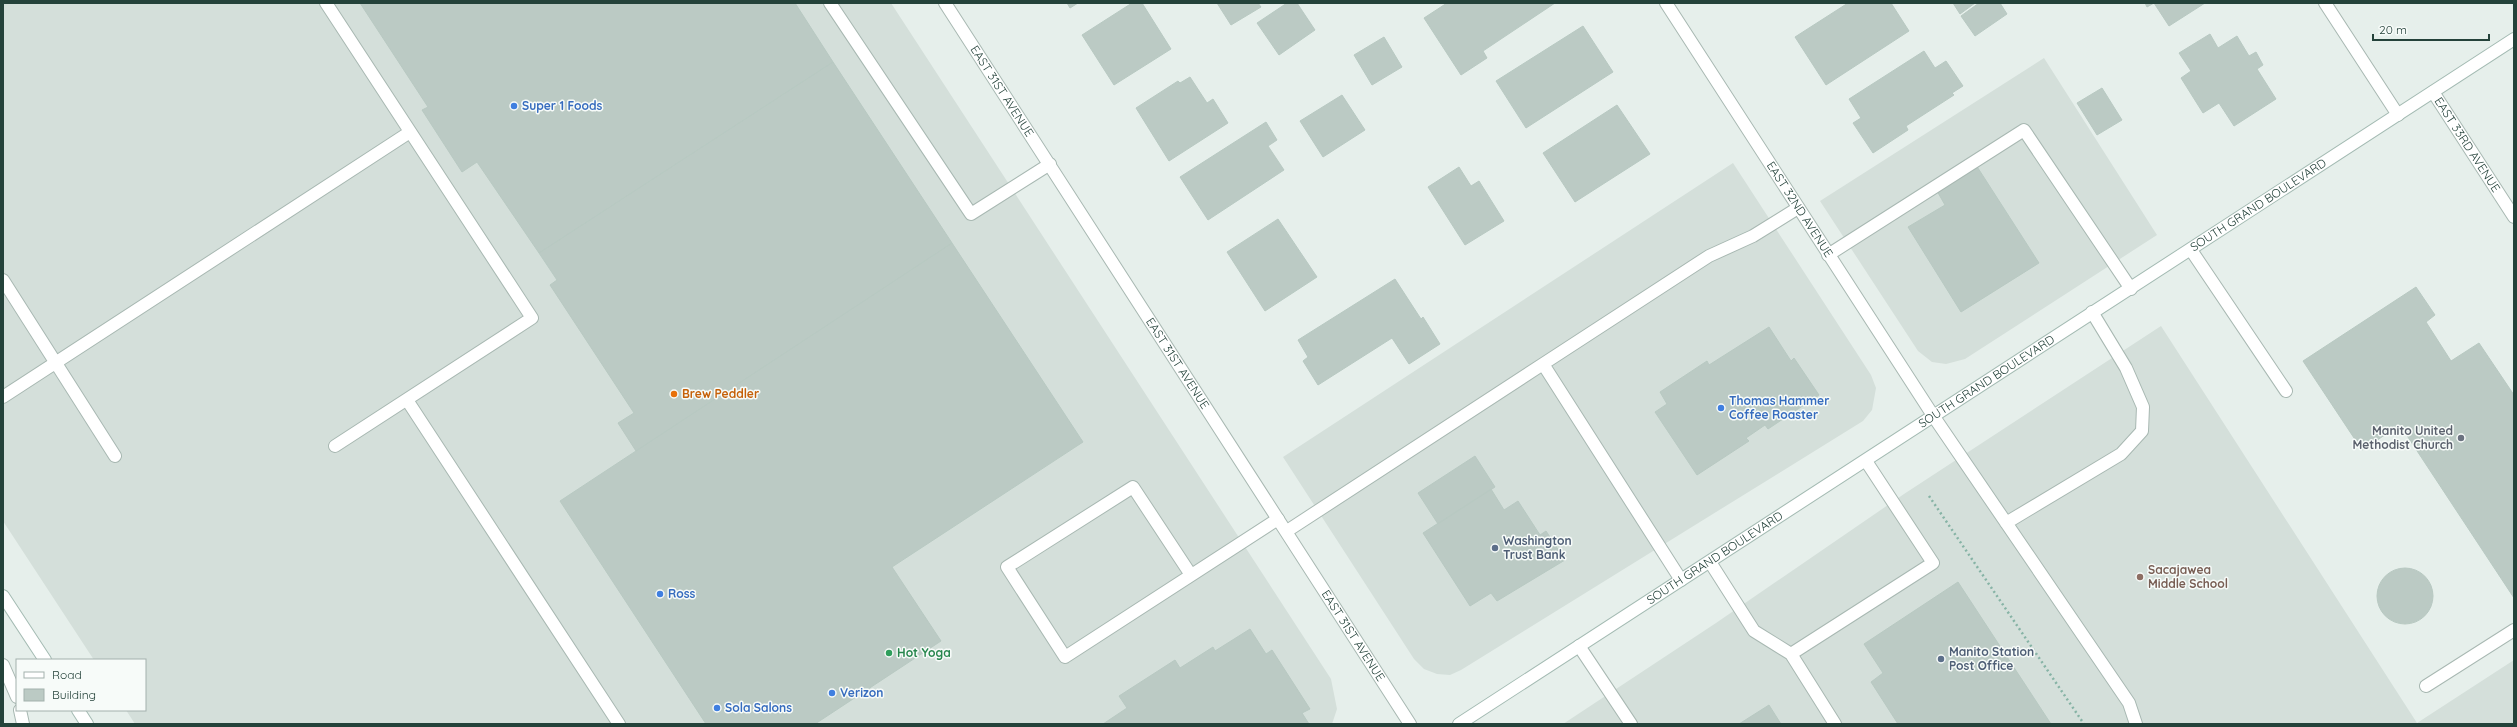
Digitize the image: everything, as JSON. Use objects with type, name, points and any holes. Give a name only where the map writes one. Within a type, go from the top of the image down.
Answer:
[{"type":"street","points":[[326,3],[532,318],[335,446]]},
{"type":"street","points":[[830,3],[971,214],[1050,164]]},
{"type":"street","name":"EAST 31ST AVENUE","points":[[945,3],[1410,724]]},
{"type":"street","name":"EAST 32ND AVENUE","points":[[1666,3],[1934,417],[2129,703],[2136,724]]},
{"type":"street","points":[[2325,3],[2398,116]]},
{"type":"street","name":"SOUTH GRAND BOULEVARD","points":[[1459,724],[1934,417],[2092,312],[2131,289],[2514,40]]},
{"type":"street","name":"EAST 33RD AVENUE","points":[[2433,92],[2514,217]]},
{"type":"street","points":[[1828,255],[2024,130],[2131,289]]},
{"type":"street","points":[[3,397],[410,132]]},
{"type":"street","points":[[1286,531],[1709,256],[1753,236],[1798,208]]},
{"type":"street","points":[[2191,250],[2286,391]]},
{"type":"street","points":[[3,280],[115,456]]},
{"type":"street","points":[[2006,523],[2121,454],[2142,431],[2143,407],[2126,368],[2092,312]]},
{"type":"street","points":[[1543,364],[1681,580]]},
{"type":"street","points":[[406,400],[619,724]]},
{"type":"street","points":[[1791,654],[1933,563],[1866,461]]},
{"type":"street","points":[[1191,575],[1133,487],[1007,567],[1065,657],[1278,519]]},
{"type":"street","points":[[1710,562],[1754,630],[1791,654],[1835,724]]},
{"type":"street","points":[[3,596],[44,659]]},
{"type":"street","points":[[2426,686],[2514,630]]},
{"type":"street","points":[[1579,646],[1631,724]]},
{"type":"street","points":[[3,665],[16,695]]},
{"type":"street","points":[[20,711],[23,724]]},
{"type":"street","points":[[79,711],[87,724]]},
{"type":"path","points":[[1929,496],[2084,724]]},
{"type":"shaded area","points":[[3,3],[891,3],[1331,679],[1337,709],[1332,724],[135,724],[127,711],[146,711],[146,659],[93,659],[3,521]]},
{"type":"shaded area","points":[[2044,58],[2157,235],[1965,359],[1946,364],[1932,362],[1918,351],[1820,201]]},
{"type":"shaded area","points":[[1733,163],[1871,375],[1876,388],[1872,410],[1863,421],[1461,670],[1450,675],[1437,674],[1424,669],[1414,659],[1283,457]]},
{"type":"shaded area","name":"Sacajawea Middle School","points":[[2161,326],[2417,723],[2514,660],[2514,724],[1563,724],[1716,623],[1904,494]]},
{"type":"building","points":[[360,3],[795,3],[833,62],[539,253],[477,162],[462,172],[422,110],[428,107]]},
{"type":"building","points":[[1067,3],[1078,3],[1070,8]]},
{"type":"building","points":[[1132,3],[1142,3],[1171,49],[1114,85],[1082,35]]},
{"type":"building","points":[[1217,3],[1258,3],[1261,7],[1231,25]]},
{"type":"building","points":[[1287,3],[1297,3],[1315,30],[1279,55],[1257,23]]},
{"type":"building","points":[[1447,3],[1555,3],[1483,51],[1487,58],[1461,75],[1424,18]]},
{"type":"building","points":[[1848,3],[1891,3],[1909,31],[1826,85],[1795,37]]},
{"type":"building","points":[[1953,3],[1975,3],[1960,14]]},
{"type":"building","points":[[1979,3],[2000,3],[2007,14],[1975,36],[1961,16]]},
{"type":"building","points":[[2145,3],[2154,3],[2147,7]]},
{"type":"building","points":[[2154,3],[2205,3],[2169,26]]},
{"type":"building","points":[[1583,26],[1613,72],[1526,128],[1496,81]]},
{"type":"building","points":[[2210,34],[2218,48],[2237,36],[2249,56],[2256,52],[2263,65],[2257,69],[2276,99],[2234,126],[2219,103],[2203,113],[2181,78],[2191,71],[2179,53]]},
{"type":"building","points":[[1384,37],[1402,67],[1372,85],[1354,55]]},
{"type":"building","points":[[1924,51],[1935,68],[1946,61],[1963,86],[1952,93],[1954,95],[1906,126],[1908,130],[1873,153],[1853,123],[1861,118],[1849,99]]},
{"type":"building","points":[[833,62],[952,243],[636,451],[618,423],[634,413],[550,285],[557,280],[539,253]]},
{"type":"building","points":[[1190,77],[1207,103],[1213,99],[1228,123],[1169,161],[1136,108],[1178,81],[1180,83]]},
{"type":"building","points":[[2102,88],[2122,120],[2097,135],[2077,103]]},
{"type":"building","points":[[1342,95],[1365,130],[1323,157],[1300,121]]},
{"type":"building","points":[[1617,105],[1650,154],[1575,202],[1543,153]]},
{"type":"building","points":[[1266,122],[1277,140],[1268,146],[1284,170],[1208,220],[1180,177]]},
{"type":"building","points":[[1976,165],[2039,263],[1961,312],[1908,227],[1945,205],[1937,191]]},
{"type":"building","points":[[1459,167],[1471,186],[1479,181],[1504,221],[1465,245],[1428,187]]},
{"type":"building","points":[[1278,219],[1317,277],[1265,311],[1227,252]]},
{"type":"building","points":[[952,243],[1083,442],[892,567],[941,641],[815,724],[706,724],[560,501]]},
{"type":"building","points":[[1395,279],[1421,319],[1423,317],[1440,344],[1409,364],[1392,338],[1318,385],[1303,361],[1308,357],[1298,340]]},
{"type":"building","name":"Manito United Methodist Church","points":[[2416,287],[2435,315],[2426,322],[2451,361],[2479,343],[2514,395],[2514,598],[2400,425],[2362,450],[2303,361]]},
{"type":"building","points":[[1769,327],[1791,361],[1794,358],[1819,395],[1768,429],[1765,425],[1746,438],[1749,441],[1697,475],[1655,412],[1667,404],[1660,392],[1707,361],[1709,365]]},
{"type":"building","points":[[1475,456],[1495,487],[1438,524],[1418,493]]},
{"type":"building","name":"Washington Trust Bank","points":[[1491,489],[1504,510],[1518,501],[1540,535],[1546,531],[1565,560],[1497,601],[1491,593],[1470,606],[1423,533]]},
{"type":"building","points":[[2405,568],[2416,570],[2425,576],[2431,585],[2433,596],[2431,607],[2425,616],[2416,622],[2405,624],[2394,622],[2385,616],[2379,607],[2377,596],[2379,585],[2385,576],[2394,570]]},
{"type":"building","name":"Manito Station Post Office","points":[[1958,582],[2051,724],[1898,724],[1871,682],[1883,673],[1864,644]]},
{"type":"building","points":[[1250,629],[1266,654],[1272,650],[1310,709],[1302,713],[1309,724],[1103,724],[1127,708],[1119,696],[1175,660],[1180,668],[1213,647],[1215,651]]},
{"type":"building","points":[[1769,705],[1781,724],[1739,724]]},
{"type":"place","name":"Super 1 Foods","points":[[514,106]]},
{"type":"place","name":"Brew Peddler","points":[[674,394]]},
{"type":"place","name":"Thomas Hammer Coffee Roaster","points":[[1721,408]]},
{"type":"place","name":"Manito United Methodist Church","points":[[2461,438]]},
{"type":"place","name":"Washington Trust Bank","points":[[1495,548]]},
{"type":"place","name":"Sacajawea Middle School","points":[[2140,577]]},
{"type":"place","name":"Ross","points":[[660,594]]},
{"type":"place","name":"Hot Yoga","points":[[889,653]]},
{"type":"place","name":"Manito Station Post Office","points":[[1941,659]]},
{"type":"place","name":"Verizon","points":[[832,693]]},
{"type":"place","name":"Sola Salons","points":[[717,708]]}]
